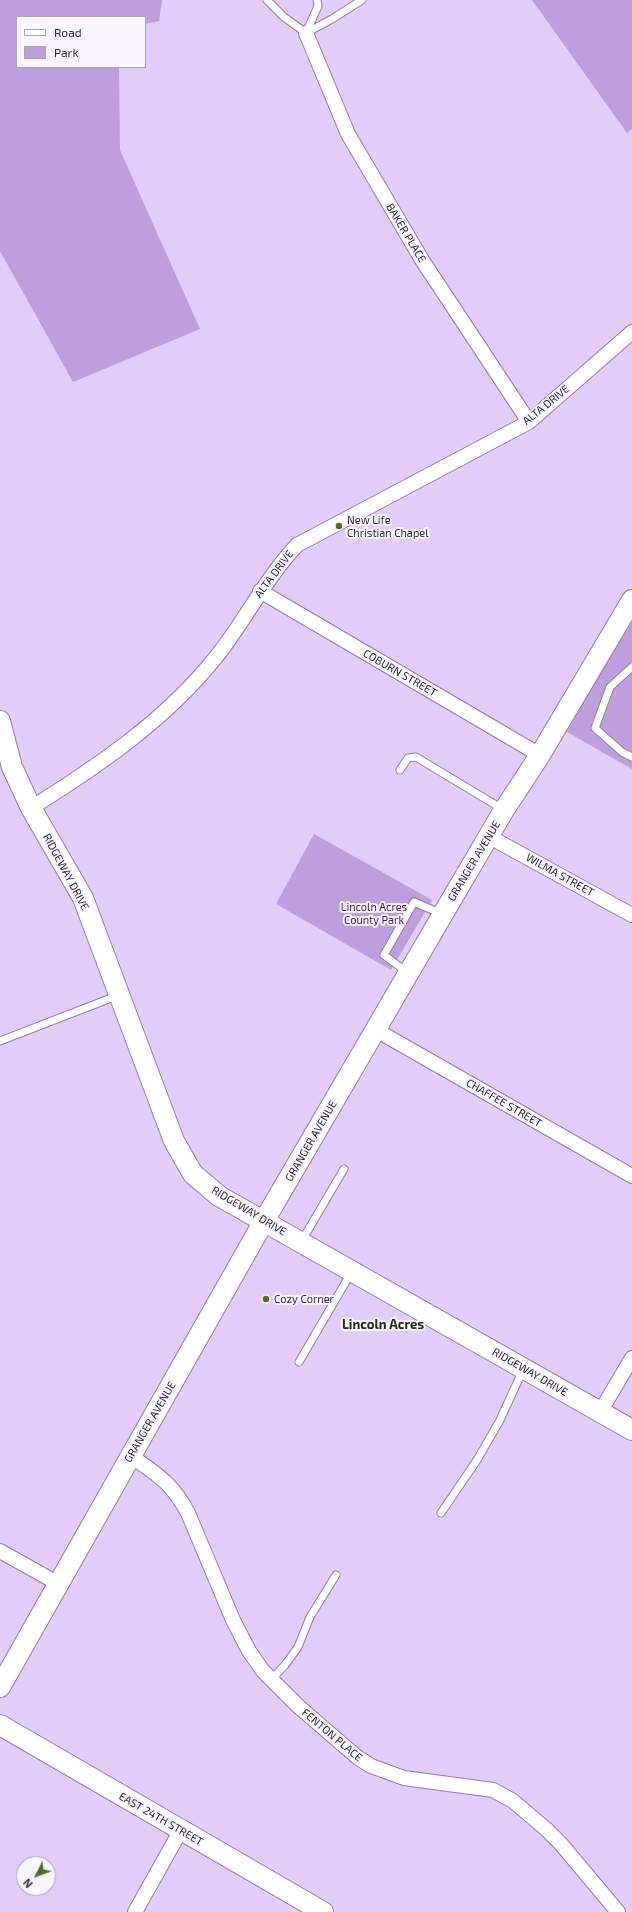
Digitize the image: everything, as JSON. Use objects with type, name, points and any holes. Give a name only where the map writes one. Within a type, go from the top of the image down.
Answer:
[{"type":"street","name":"BAKER PLACE","points":[[306,33],[348,134],[422,260],[529,422]]},
{"type":"street","name":"ALTA DRIVE","points":[[31,808],[87,773],[118,750],[190,686],[216,657],[283,560],[297,545],[529,422],[632,332]]},
{"type":"street","name":"COBURN STREET","points":[[260,592],[540,755]]},
{"type":"street","name":"GRANGER AVENUE","points":[[0,1687],[264,1221],[408,973],[488,836],[540,755],[632,600]]},
{"type":"street","name":"RIDGEWAY DRIVE","points":[[0,721],[12,767],[31,808],[83,898],[174,1141],[193,1174],[219,1196],[632,1430]]},
{"type":"street","name":"WILMA STREET","points":[[488,836],[632,915]]},
{"type":"street","name":"CHAFFEE STREET","points":[[376,1030],[632,1176]]},
{"type":"street","points":[[600,1412],[632,1358]]},
{"type":"street","name":"FENTON PLACE","points":[[131,1456],[171,1486],[179,1496],[188,1513],[239,1634],[249,1652],[271,1680],[304,1711],[357,1757],[371,1766],[404,1778],[493,1790],[514,1801],[561,1844],[618,1912]]},
{"type":"street","points":[[0,1551],[59,1584]]},
{"type":"street","name":"EAST 24TH STREET","points":[[0,1725],[323,1912]]},
{"type":"street","points":[[135,1912],[181,1830]]},
{"type":"lane","points":[[267,0],[284,17],[306,33]]},
{"type":"lane","points":[[306,33],[318,6],[318,0]]},
{"type":"lane","points":[[306,33],[362,0]]},
{"type":"lane","points":[[632,667],[610,687],[595,728],[622,752],[632,757]]},
{"type":"lane","points":[[400,770],[408,758],[416,757],[504,810]]},
{"type":"lane","points":[[408,973],[384,955],[414,902],[443,914]]},
{"type":"lane","points":[[0,1041],[119,995]]},
{"type":"lane","points":[[301,1242],[344,1170]]},
{"type":"lane","points":[[299,1362],[352,1271]]},
{"type":"lane","points":[[441,1514],[477,1460],[499,1422],[524,1368]]},
{"type":"lane","points":[[271,1680],[285,1665],[298,1647],[310,1617],[336,1575]]},
{"type":"green space","points":[[0,0],[162,0],[159,21],[146,24],[146,16],[16,16],[16,68],[119,68],[120,150],[200,329],[73,382],[0,251]]},
{"type":"green space","points":[[532,0],[632,0],[632,129],[627,133]]},
{"type":"green space","points":[[632,622],[632,769],[567,732],[602,669]]},
{"type":"green space","name":"Lincoln Acres County Park","points":[[314,834],[432,900],[391,970],[276,904]]},
{"type":"place","name":"New Life Christian Chapel","points":[[339,526]]},
{"type":"place","name":"Cozy Corner","points":[[266,1299]]},
{"type":"district","name":"Lincoln Acres","points":[[383,1325]]}]
